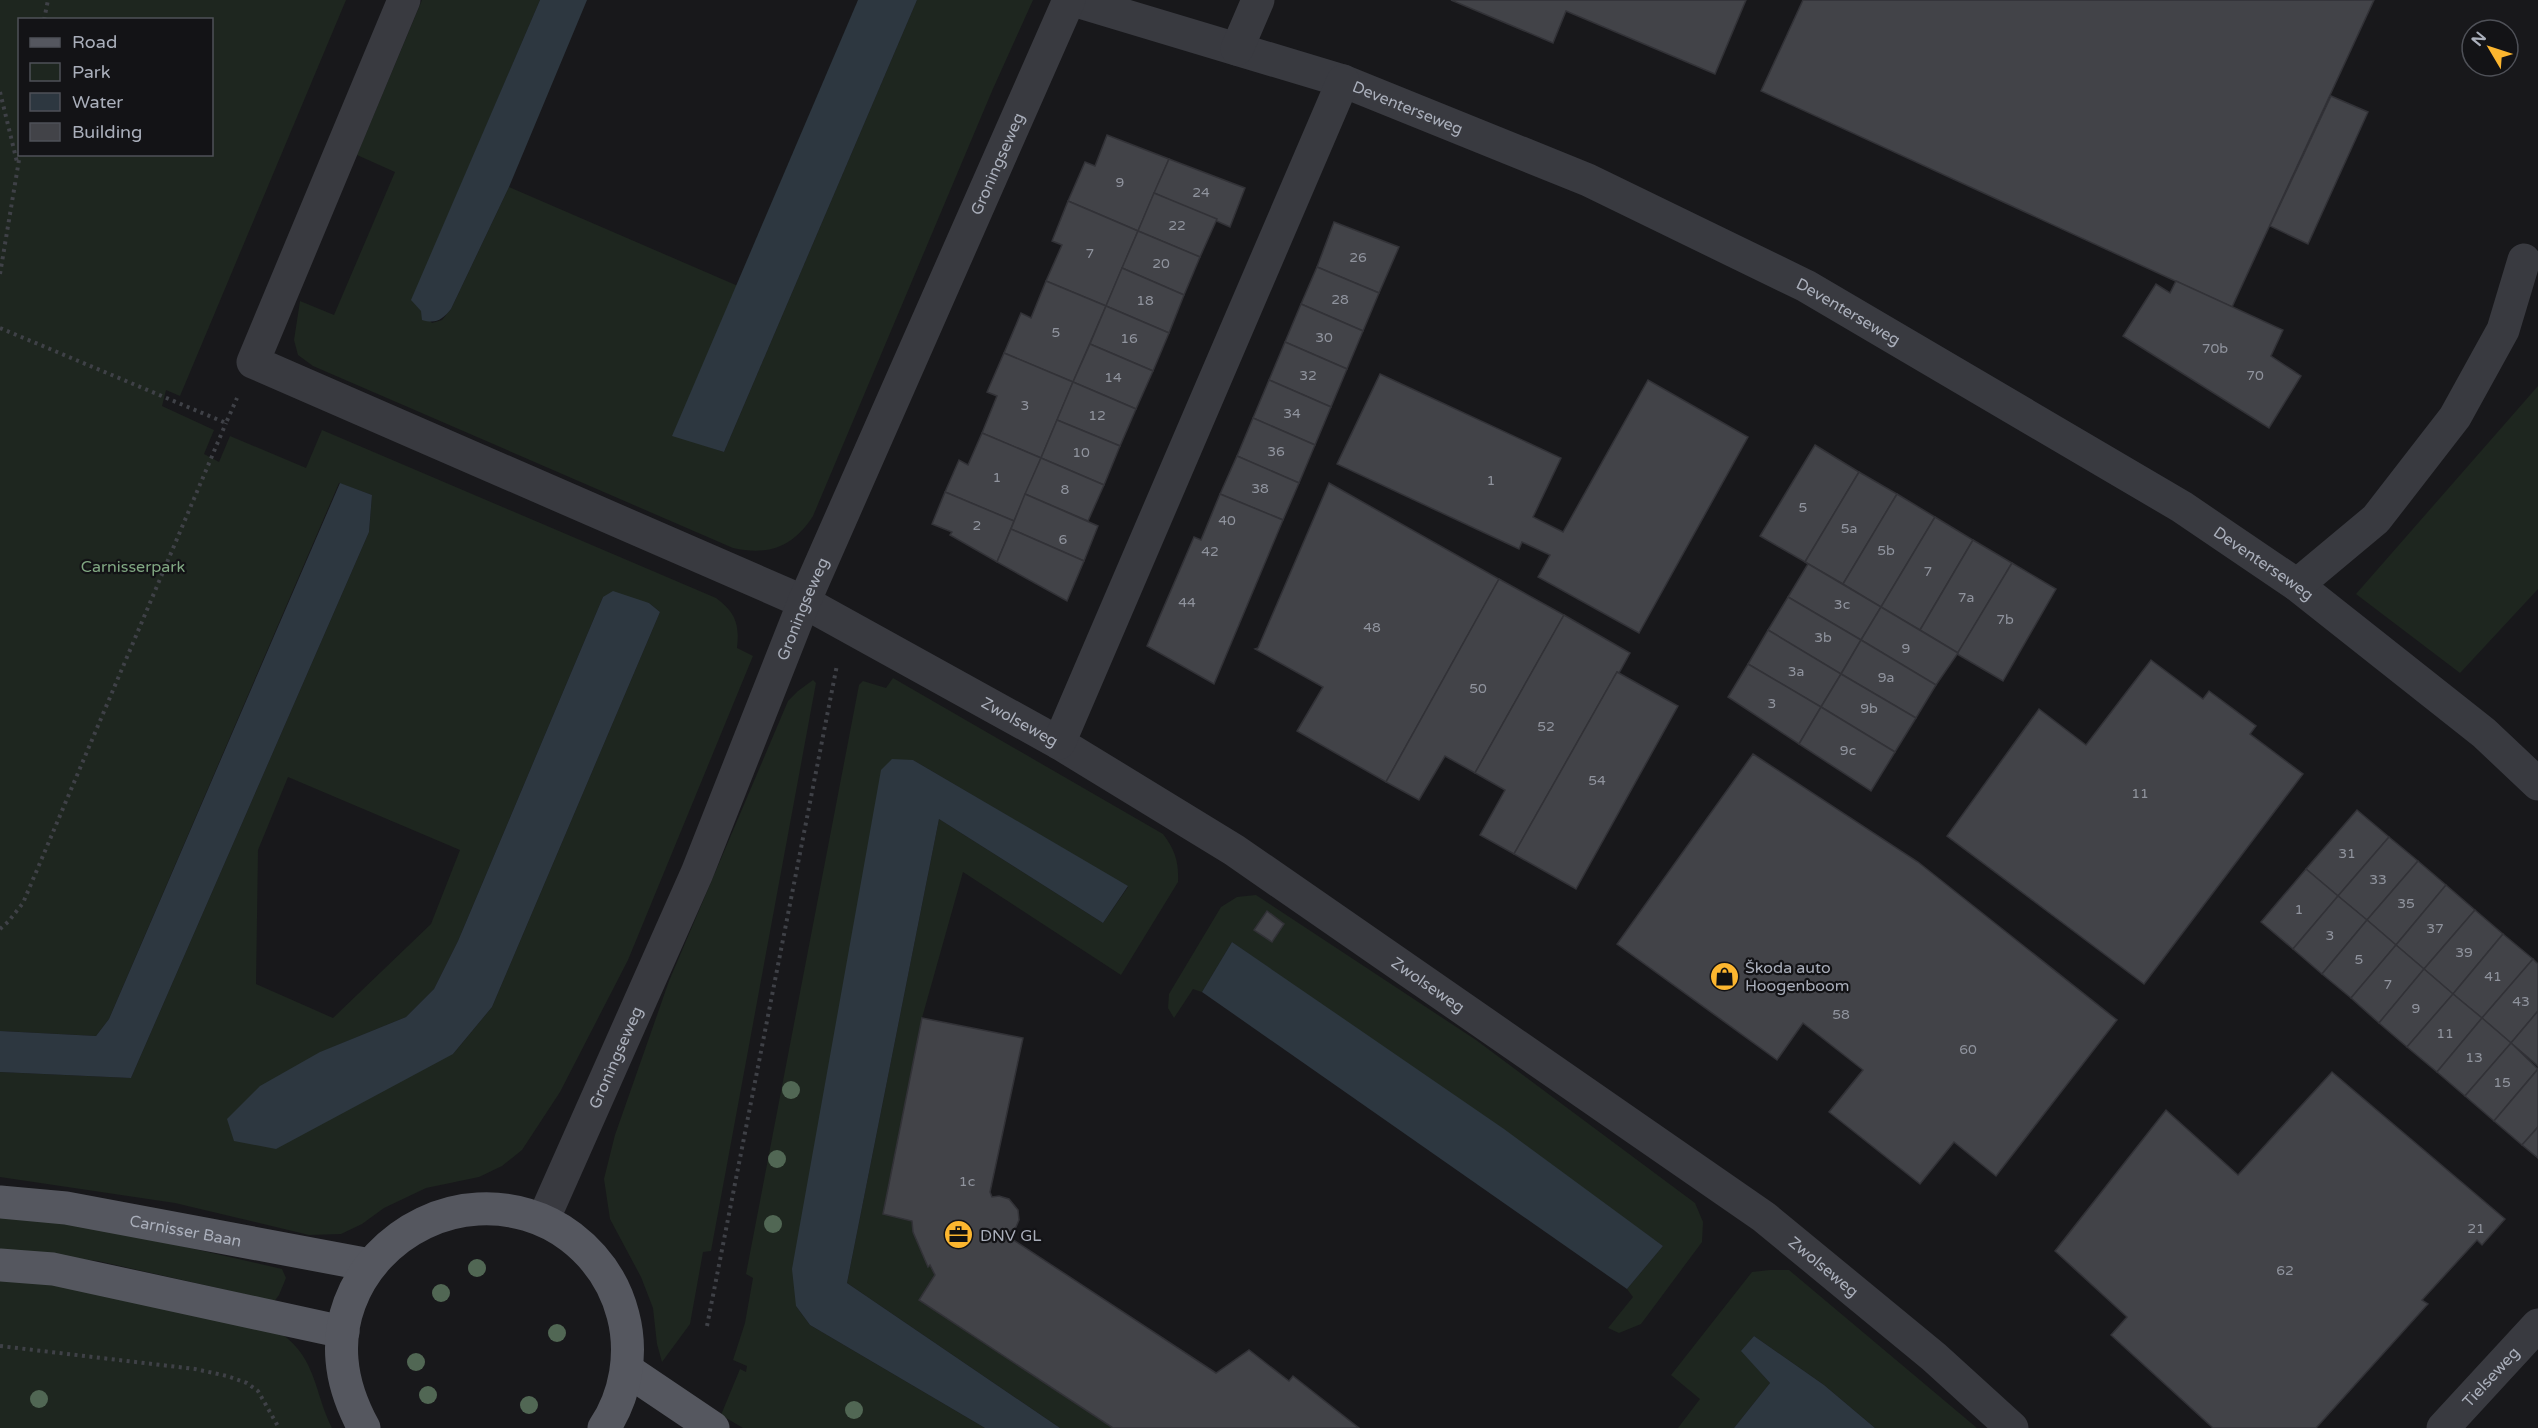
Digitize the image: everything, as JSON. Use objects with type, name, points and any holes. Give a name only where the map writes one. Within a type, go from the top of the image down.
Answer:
[{"type":"main road","name":"Carnisser Baan","points":[[0,1203],[66,1208],[370,1265]]},
{"type":"main road","points":[[364,1428],[354,1410],[341,1358],[343,1332],[357,1285],[370,1265],[389,1245],[411,1228],[436,1216],[463,1210],[491,1208],[517,1211],[543,1220],[564,1231],[582,1245],[610,1281],[620,1302],[625,1324],[627,1370],[620,1396],[604,1428]]},
{"type":"main road","points":[[0,1265],[53,1269],[343,1332]]},
{"type":"main road","points":[[627,1370],[713,1428]]},
{"type":"street","points":[[253,362],[405,0]]},
{"type":"street","name":"Deventerseweg","points":[[1071,0],[1343,81],[1588,180],[1806,286],[2182,507],[2296,585],[2484,733],[2538,784]]},
{"type":"street","name":"Groningseweg","points":[[543,1220],[697,873],[804,602],[1071,0]]},
{"type":"street","points":[[1237,49],[1257,0]]},
{"type":"street","points":[[1059,743],[1343,81]]},
{"type":"street","points":[[2296,585],[2376,519],[2455,417],[2503,330],[2524,260]]},
{"type":"street","name":"Zwolseweg","points":[[253,362],[804,602],[1059,743],[1233,850],[1764,1216],[1934,1357],[2012,1428]]},
{"type":"street","name":"Tielseweg","points":[[2443,1428],[2538,1326]]},
{"type":"path","points":[[44,18],[48,0]]},
{"type":"path","points":[[0,93],[18,165]]},
{"type":"path","points":[[0,274],[20,156]]},
{"type":"path","points":[[0,328],[226,423]]},
{"type":"path","points":[[0,929],[23,903],[253,362]]},
{"type":"path","points":[[707,1326],[845,623]]},
{"type":"path","points":[[0,1346],[227,1376],[247,1383],[258,1391],[279,1428]]},
{"type":"green space","name":"Carnisserpark","points":[[0,0],[346,0],[180,396],[166,390],[162,406],[214,430],[204,454],[219,462],[230,436],[306,468],[322,430],[716,598],[728,608],[735,619],[738,632],[737,648],[753,656],[628,960],[560,1092],[522,1150],[502,1166],[479,1177],[426,1188],[384,1208],[362,1224],[341,1234],[309,1235],[175,1203],[0,1177],[0,1072],[131,1078],[369,532],[372,495],[339,483],[109,1019],[96,1036],[0,1031]],"holes":[[[603,597],[649,603],[660,612],[492,1007],[453,1054],[321,1052],[406,1017],[434,989],[458,941]],[[288,777],[460,850],[431,924],[333,1018],[256,984],[258,850]]]},
{"type":"green space","points":[[422,0],[540,0],[412,300],[432,323],[442,320],[451,309],[509,187],[738,286],[673,435],[724,452],[917,0],[1033,0],[992,91],[813,516],[805,527],[788,542],[769,550],[733,548],[313,366],[298,355],[294,340],[300,301],[334,315],[395,172],[357,155]]},
{"type":"green space","points":[[2538,386],[2538,589],[2460,673],[2356,594]]},
{"type":"green space","points":[[893,678],[1163,834],[1175,856],[1178,882],[1121,975],[963,872],[922,1018],[883,1214],[912,1221],[928,1266],[930,1265],[935,1275],[919,1300],[1113,1428],[1060,1428],[847,1283],[939,819],[1103,923],[1128,887],[913,760],[796,1306],[810,1325],[985,1428],[743,1428],[721,1415],[740,1369],[746,1372],[747,1366],[733,1360],[745,1323],[753,1278],[746,1274],[859,685],[863,681],[886,688]]},
{"type":"green space","points":[[813,680],[816,683],[711,1251],[703,1252],[690,1324],[662,1362],[657,1344],[653,1308],[641,1277],[610,1219],[604,1179],[615,1135],[669,981],[788,701]]},
{"type":"green space","points":[[1256,895],[1476,1040],[1695,1203],[1703,1222],[1702,1242],[1641,1324],[1619,1333],[1608,1328],[1633,1297],[1627,1289],[1663,1246],[1232,942],[1202,992],[1193,989],[1174,1018],[1168,1008],[1169,994],[1221,907],[1237,897]]},
{"type":"green space","points":[[0,1212],[80,1223],[282,1269],[286,1278],[273,1303],[253,1296],[98,1261],[0,1250]]},
{"type":"green space","points":[[1789,1270],[1977,1428],[1875,1428],[1824,1385],[1754,1336],[1742,1351],[1770,1383],[1734,1428],[1678,1428],[1700,1399],[1671,1375],[1752,1272]]},
{"type":"green space","points":[[0,1275],[58,1283],[282,1334],[302,1355],[308,1366],[332,1428],[0,1428]]},
{"type":"water","points":[[540,0],[587,0],[509,187],[451,309],[438,320],[431,322],[422,320],[421,311],[411,300]]},
{"type":"water","points":[[858,0],[917,0],[724,452],[672,436]]},
{"type":"water","points":[[340,483],[372,495],[369,532],[131,1078],[0,1072],[0,1031],[96,1036],[109,1019]]},
{"type":"water","points":[[613,591],[649,603],[660,612],[492,1007],[453,1054],[276,1149],[234,1141],[227,1119],[260,1086],[320,1052],[406,1017],[434,989],[458,941],[603,597]]},
{"type":"water","points":[[892,759],[913,760],[1128,886],[1103,923],[939,819],[847,1283],[1060,1428],[985,1428],[810,1325],[796,1306],[792,1269],[881,770]]},
{"type":"water","points":[[1232,942],[1504,1129],[1663,1246],[1627,1289],[1202,992]]},
{"type":"water","points":[[1754,1336],[1824,1385],[1875,1428],[1734,1428],[1770,1383],[1741,1351]]},
{"type":"building","points":[[1451,0],[1746,0],[1715,74],[1566,11],[1553,43]]},
{"type":"building","points":[[1803,0],[2374,0],[2232,307],[1761,91]]},
{"type":"building","points":[[2331,96],[2368,112],[2308,244],[2270,226]]},
{"type":"building","points":[[1107,135],[1169,159],[1138,231],[1068,201],[1085,162],[1095,166]]},
{"type":"building","points":[[1169,159],[1245,188],[1230,227],[1154,193]]},
{"type":"building","points":[[1154,193],[1217,219],[1200,257],[1138,231]]},
{"type":"building","points":[[1068,201],[1138,231],[1106,306],[1046,281],[1062,245],[1052,241]]},
{"type":"building","points":[[1334,222],[1399,247],[1379,293],[1317,267]]},
{"type":"building","points":[[1138,231],[1200,257],[1184,295],[1122,268]]},
{"type":"building","points":[[1317,267],[1379,293],[1363,331],[1301,304]]},
{"type":"building","points":[[1122,268],[1184,295],[1169,333],[1106,306]]},
{"type":"building","points":[[1046,281],[1106,306],[1073,382],[1004,353],[1021,313],[1031,318]]},
{"type":"building","points":[[2176,281],[2283,330],[2271,356],[2301,376],[2269,428],[2123,336],[2156,284],[2170,293]]},
{"type":"building","points":[[1301,304],[1363,331],[1347,369],[1285,342]]},
{"type":"building","points":[[1106,306],[1169,333],[1153,371],[1090,344]]},
{"type":"building","points":[[1285,342],[1347,369],[1331,407],[1269,380]]},
{"type":"building","points":[[1090,344],[1153,371],[1136,409],[1073,382]]},
{"type":"building","points":[[1004,353],[1073,382],[1041,458],[982,433],[997,396],[987,392]]},
{"type":"building","points":[[1380,374],[1561,458],[1533,517],[1563,532],[1648,380],[1748,437],[1639,633],[1538,577],[1550,555],[1522,542],[1519,549],[1337,464]]},
{"type":"building","points":[[1269,380],[1331,407],[1315,445],[1253,418]]},
{"type":"building","points":[[1073,382],[1136,409],[1120,446],[1057,420]]},
{"type":"building","points":[[1253,418],[1315,445],[1299,483],[1237,456]]},
{"type":"building","points":[[1057,420],[1120,446],[1104,485],[1041,458]]},
{"type":"building","points":[[982,433],[1041,458],[1014,521],[945,492],[959,460],[968,465]]},
{"type":"building","points":[[1815,445],[1859,472],[1805,562],[1760,536]]},
{"type":"building","points":[[1237,456],[1299,483],[1283,520],[1220,494]]},
{"type":"building","points":[[1041,458],[1104,485],[1088,521],[1025,494]]},
{"type":"building","points":[[1859,472],[1897,494],[1843,584],[1805,562]]},
{"type":"building","points":[[1329,483],[1499,579],[1386,782],[1297,731],[1323,687],[1255,649],[1258,648]]},
{"type":"building","points":[[945,492],[1014,521],[997,562],[950,535],[952,532],[932,524]]},
{"type":"building","points":[[1025,494],[1098,526],[1084,561],[1011,529]]},
{"type":"building","points":[[1220,494],[1283,520],[1214,684],[1147,646],[1194,537],[1201,540]]},
{"type":"building","points":[[1897,494],[1935,517],[1881,607],[1843,584]]},
{"type":"building","points":[[1935,517],[1973,540],[1920,630],[1881,607]]},
{"type":"building","points":[[1011,529],[1084,561],[1067,601],[997,562]]},
{"type":"building","points":[[1973,540],[2012,563],[1958,653],[1920,630]]},
{"type":"building","points":[[1805,562],[1881,607],[1861,640],[1788,597],[1808,564]]},
{"type":"building","points":[[2012,563],[2056,589],[2003,681],[1957,654]]},
{"type":"building","points":[[1499,579],[1564,615],[1475,773],[1445,756],[1419,800],[1386,782]]},
{"type":"building","points":[[1788,597],[1861,640],[1841,674],[1768,630]]},
{"type":"building","points":[[1881,607],[1958,653],[1936,685],[1861,640]]},
{"type":"building","points":[[1564,615],[1630,653],[1514,854],[1480,835],[1505,790],[1475,773]]},
{"type":"building","points":[[1768,630],[1841,674],[1821,707],[1748,664]]},
{"type":"building","points":[[1861,640],[1936,685],[1916,718],[1841,674]]},
{"type":"building","points":[[2151,660],[2203,699],[2209,691],[2256,726],[2250,734],[2303,774],[2144,984],[1947,836],[2039,709],[2086,745]]},
{"type":"building","points":[[1748,664],[1821,707],[1799,744],[1728,697]]},
{"type":"building","points":[[1617,672],[1678,706],[1576,889],[1514,854]]},
{"type":"building","points":[[1841,674],[1916,718],[1895,752],[1821,707]]},
{"type":"building","points":[[1821,707],[1895,752],[1871,791],[1799,744]]},
{"type":"building","points":[[1753,754],[1918,862],[2117,1020],[1996,1176],[1954,1142],[1920,1184],[1829,1112],[1863,1070],[1803,1023],[1777,1060],[1617,944]]},
{"type":"building","points":[[2357,810],[2389,837],[2338,896],[2306,869]]},
{"type":"building","points":[[2389,837],[2418,861],[2367,920],[2338,896]]},
{"type":"building","points":[[2418,861],[2446,885],[2396,945],[2367,920]]},
{"type":"building","points":[[2306,869],[2338,896],[2293,949],[2261,922]]},
{"type":"building","points":[[2446,885],[2475,910],[2424,969],[2396,945]]},
{"type":"building","points":[[2338,896],[2367,920],[2322,974],[2293,949]]},
{"type":"building","points":[[2475,910],[2503,934],[2453,994],[2424,969]]},
{"type":"building","points":[[1267,911],[1284,924],[1272,942],[1254,930]]},
{"type":"building","points":[[2367,920],[2396,945],[2351,998],[2322,974]]},
{"type":"building","points":[[2503,934],[2533,959],[2482,1018],[2453,994]]},
{"type":"building","points":[[2396,945],[2424,969],[2379,1023],[2351,998]]},
{"type":"building","points":[[2533,959],[2538,964],[2538,1011],[2511,1043],[2482,1018]]},
{"type":"building","points":[[2424,969],[2453,994],[2407,1047],[2379,1023]]},
{"type":"building","points":[[2453,994],[2482,1018],[2437,1072],[2407,1047]]},
{"type":"building","points":[[2538,1011],[2538,1066],[2511,1043]]},
{"type":"building","points":[[922,1018],[1023,1038],[990,1192],[992,1197],[999,1196],[1009,1199],[1018,1210],[1019,1220],[1016,1227],[1007,1234],[1009,1240],[1012,1239],[1216,1373],[1249,1350],[1289,1381],[1293,1376],[1359,1428],[1113,1428],[919,1300],[935,1275],[930,1265],[928,1267],[913,1232],[912,1221],[883,1214]]},
{"type":"building","points":[[2482,1018],[2511,1043],[2465,1096],[2437,1072]]},
{"type":"building","points":[[2511,1043],[2538,1069],[2494,1121],[2465,1096]]},
{"type":"building","points":[[2538,1069],[2538,1127],[2522,1145],[2494,1121]]},
{"type":"building","points":[[2332,1072],[2505,1219],[2482,1245],[2477,1240],[2422,1300],[2428,1304],[2316,1428],[2213,1428],[2111,1335],[2127,1317],[2055,1251],[2166,1110],[2238,1175]]},
{"type":"building","points":[[2538,1127],[2538,1158],[2522,1145]]},
{"type":"place","name":"Škoda auto Hoogenboom","points":[[1724,976]]},
{"type":"place","name":"DNV GL","points":[[959,1235]]}]
